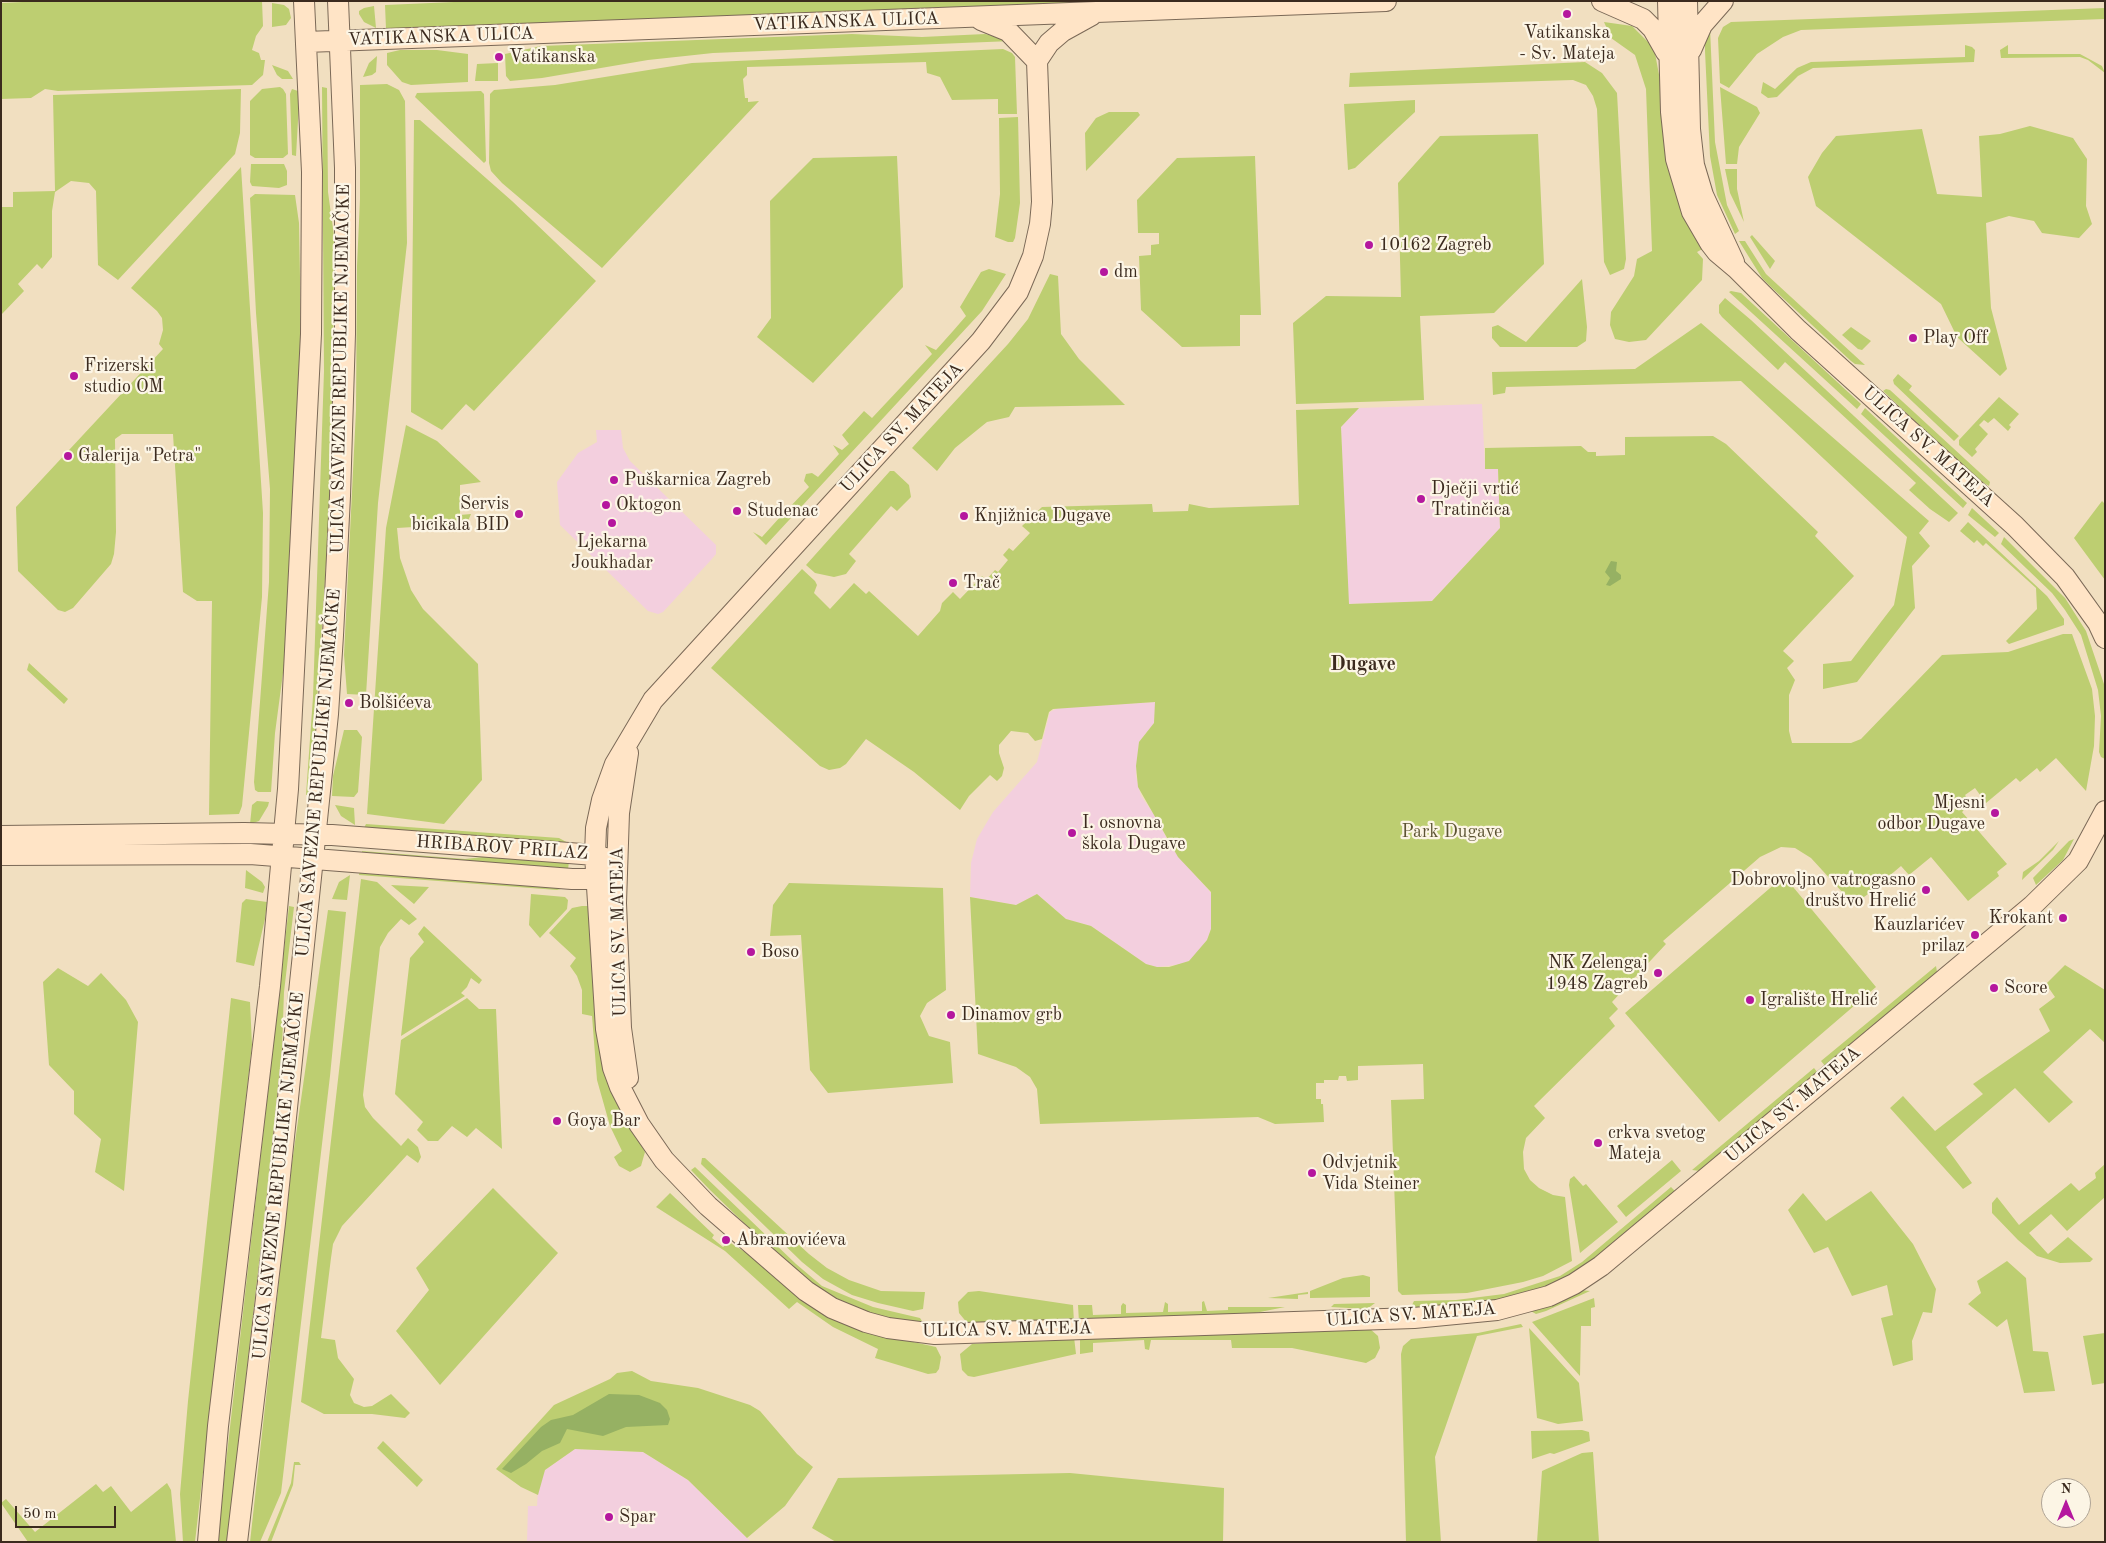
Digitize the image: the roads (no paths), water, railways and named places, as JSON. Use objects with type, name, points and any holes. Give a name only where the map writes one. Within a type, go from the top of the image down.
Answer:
[{"type":"street","name":"ULICA SAVEZNE REPUBLIKE NJEMAČKE","points":[[208,1542],[218,1426],[267,1015],[284,834],[311,334],[312,172],[304,1]]},
{"type":"street","name":"ULICA SAVEZNE REPUBLIKE NJEMAČKE","points":[[237,1542],[275,1223],[328,714],[340,496],[345,277],[345,168],[338,1]]},
{"type":"street","name":"VATIKANSKA ULICA","points":[[306,42],[1386,1]]},
{"type":"street","points":[[1602,1],[1643,19],[1678,58],[1709,14],[1722,1]]},
{"type":"street","name":"ULICA SV. MATEJA","points":[[1668,1],[1690,129],[1694,165],[1703,195],[1736,268],[1798,330],[2015,526],[2065,577],[2098,624],[2105,638]]},
{"type":"street","name":"ULICA SV. MATEJA","points":[[1678,58],[1687,1]]},
{"type":"street","points":[[974,17],[1008,32],[1037,61],[1049,43],[1063,31],[1099,12]]},
{"type":"street","name":"ULICA SV. MATEJA","points":[[1037,61],[1042,202],[1040,224],[1033,256],[1018,292],[981,341],[653,700],[615,764],[604,792],[596,828],[596,880],[604,1012],[610,1054],[620,1087],[639,1124],[664,1160],[793,1281],[832,1308],[866,1322],[888,1328],[951,1334],[1389,1319],[1471,1314],[1514,1306],[1549,1296],[1574,1284],[1601,1266],[2032,906],[2078,861],[2088,846],[2105,811]]},
{"type":"street","name":"ULICA SV. MATEJA","points":[[630,739],[619,813],[617,868],[621,1028],[629,1084],[639,1124]]},
{"type":"street","name":"HRIBAROV PRILAZ","points":[[1,836],[314,834],[595,855],[609,859],[617,868],[608,876],[596,880],[282,856],[232,854],[1,855]]},
{"type":"place","name":"Vatikanska - Sv. Mateja","points":[[1567,14]]},
{"type":"place","name":"Vatikanska","points":[[499,57]]},
{"type":"place","name":"10162 Zagreb","points":[[1369,245]]},
{"type":"place","name":"dm","points":[[1104,272]]},
{"type":"place","name":"Play Off","points":[[1913,338]]},
{"type":"place","name":"Frizerski studio OM","points":[[74,376]]},
{"type":"place","name":"Galerija \"Petra\"","points":[[68,456]]},
{"type":"place","name":"Puškarnica Zagreb","points":[[614,480]]},
{"type":"place","name":"Dječji vrtić Tratinčica","points":[[1421,499]]},
{"type":"place","name":"Oktogon","points":[[606,505]]},
{"type":"place","name":"Studenac","points":[[737,511]]},
{"type":"place","name":"Servis bicikala BID","points":[[519,514]]},
{"type":"place","name":"Knjižnica Dugave","points":[[964,516]]},
{"type":"place","name":"Ljekarna Joukhadar","points":[[612,523]]},
{"type":"place","name":"Trač","points":[[953,583]]},
{"type":"place","name":"Bolšićeva","points":[[349,703]]},
{"type":"place","name":"Mjesni odbor Dugave","points":[[1995,813]]},
{"type":"place","name":"I. osnovna škola Dugave","points":[[1072,833]]},
{"type":"place","name":"Dobrovoljno vatrogasno društvo Hrelić","points":[[1926,890]]},
{"type":"place","name":"Krokant","points":[[2063,918]]},
{"type":"place","name":"Kauzlarićev prilaz","points":[[1975,935]]},
{"type":"place","name":"Boso","points":[[751,952]]},
{"type":"place","name":"NK Zelengaj 1948 Zagreb","points":[[1658,973]]},
{"type":"place","name":"Score","points":[[1994,988]]},
{"type":"place","name":"Igralište Hrelić","points":[[1750,1000]]},
{"type":"place","name":"Dinamov grb","points":[[951,1015]]},
{"type":"place","name":"Goya Bar","points":[[557,1121]]},
{"type":"place","name":"crkva svetog Mateja","points":[[1598,1143]]},
{"type":"place","name":"Odvjetnik Vida Steiner","points":[[1312,1173]]},
{"type":"place","name":"Abramovićeva","points":[[726,1240]]},
{"type":"place","name":"Spar","points":[[609,1517]]},
{"type":"district","name":"Dugave","points":[[1363,665]]},
{"type":"park label","name":"Park Dugave","points":[[1452,832]]}]
